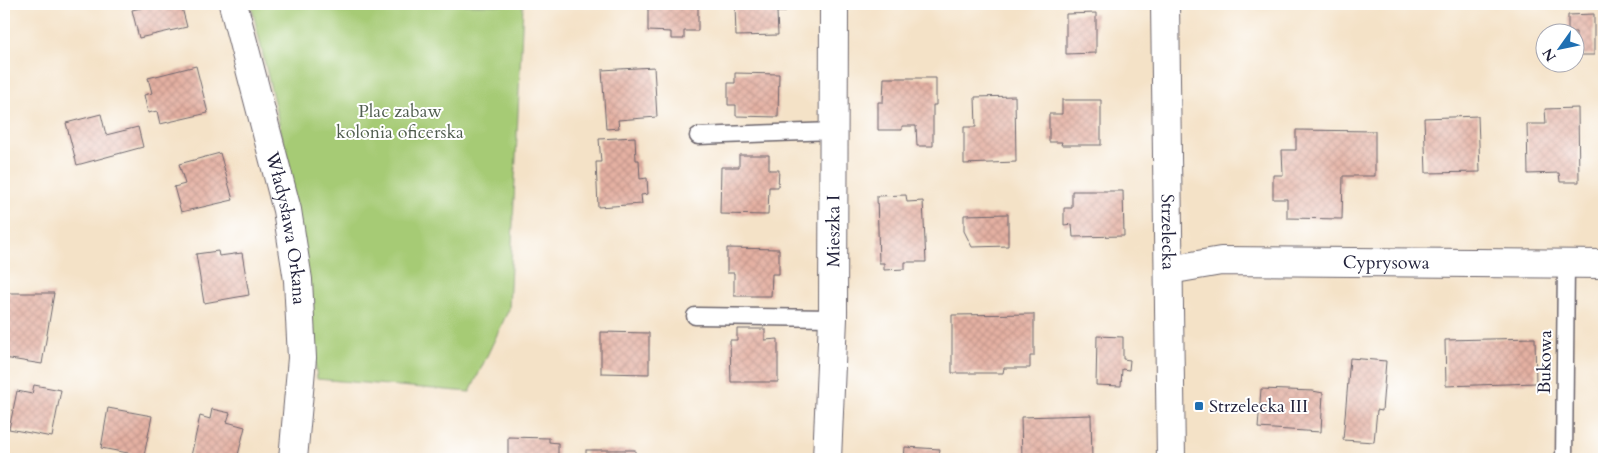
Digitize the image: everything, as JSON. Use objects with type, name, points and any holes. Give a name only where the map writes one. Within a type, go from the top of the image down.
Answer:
[{"type":"street","name":"Władysława Orkana","points":[[233,4],[287,210],[298,280],[302,358],[293,459]]},
{"type":"street","name":"Mieszka I","points":[[827,459],[833,318],[834,4]]},
{"type":"street","name":"Strzelecka","points":[[1165,4],[1170,459]]},
{"type":"street","name":"Cyprysowa","points":[[1169,270],[1221,261],[1604,264]]},
{"type":"lane","points":[[698,136],[834,132]]},
{"type":"lane","name":"Bukowa","points":[[1564,459],[1566,264]]},
{"type":"lane","points":[[695,316],[833,318]]},
{"type":"green space","name":"Plac zabaw kolonia oficerska","points":[[251,4],[523,5],[509,309],[470,392],[317,379],[289,166]]},
{"type":"building","points":[[140,4],[181,4],[187,27],[139,38],[132,10],[141,8]]},
{"type":"building","points":[[648,4],[698,4],[698,31],[684,31],[684,39],[671,39],[671,32],[648,31]]},
{"type":"building","points":[[735,4],[785,4],[785,12],[777,12],[778,35],[736,36]]},
{"type":"building","points":[[1096,13],[1096,53],[1066,54],[1066,14]]},
{"type":"building","points":[[1594,14],[1594,55],[1586,55],[1586,22],[1568,22],[1568,15]]},
{"type":"building","points":[[196,66],[208,113],[160,124],[157,111],[148,113],[144,95],[152,93],[148,78]]},
{"type":"building","points":[[654,67],[657,117],[618,120],[619,128],[606,129],[602,70]]},
{"type":"building","points":[[735,73],[779,74],[778,117],[736,116],[736,105],[728,105],[728,83],[735,83]]},
{"type":"building","points":[[884,78],[936,78],[936,105],[933,105],[933,146],[917,146],[916,126],[902,126],[902,130],[878,130],[878,102],[883,102]]},
{"type":"building","points":[[1015,96],[1016,162],[964,164],[964,127],[976,127],[975,97]]},
{"type":"building","points":[[1062,100],[1101,100],[1101,145],[1061,145],[1062,142],[1049,142],[1049,114],[1062,114]]},
{"type":"building","points":[[1578,108],[1579,182],[1560,182],[1559,173],[1528,174],[1527,124],[1546,124],[1545,109]]},
{"type":"building","points":[[101,114],[106,135],[138,127],[143,147],[77,165],[66,123]]},
{"type":"building","points":[[1478,116],[1480,172],[1426,173],[1424,118]]},
{"type":"building","points":[[1296,130],[1375,131],[1375,176],[1343,176],[1342,219],[1287,218],[1287,199],[1273,199],[1273,175],[1283,175],[1282,150],[1296,150]]},
{"type":"building","points":[[635,137],[636,160],[639,160],[640,179],[647,178],[648,194],[641,195],[642,204],[598,207],[596,162],[601,162],[599,139]]},
{"type":"building","points":[[220,153],[233,200],[181,212],[174,187],[185,184],[179,164]]},
{"type":"building","points":[[739,155],[769,155],[769,170],[779,170],[778,187],[769,187],[768,215],[720,214],[721,167],[739,167]]},
{"type":"building","points":[[1072,191],[1123,191],[1124,236],[1073,237],[1072,224],[1064,225],[1064,208],[1072,208]]},
{"type":"building","points":[[906,195],[907,202],[923,201],[926,262],[905,262],[905,269],[884,270],[884,263],[879,263],[877,196]]},
{"type":"building","points":[[1008,214],[1008,246],[972,247],[964,231],[964,215]]},
{"type":"building","points":[[727,248],[779,249],[779,274],[772,274],[771,296],[734,296],[734,273],[727,273]]},
{"type":"building","points":[[218,251],[219,256],[242,253],[249,295],[204,303],[196,254]]},
{"type":"building","points":[[4,293],[54,293],[42,364],[4,358]]},
{"type":"building","points":[[1034,314],[1034,356],[1030,356],[1030,368],[1004,368],[1003,373],[952,373],[952,315]]},
{"type":"building","points":[[737,329],[765,329],[765,340],[778,339],[778,382],[731,382],[730,340],[737,340]]},
{"type":"building","points":[[601,332],[649,333],[649,374],[601,373]]},
{"type":"building","points":[[1097,336],[1123,337],[1123,359],[1130,360],[1129,370],[1122,369],[1121,386],[1096,385]]},
{"type":"building","points":[[1535,338],[1536,383],[1446,386],[1445,340]]},
{"type":"building","points":[[1350,358],[1386,361],[1382,411],[1377,410],[1374,442],[1343,440]]},
{"type":"building","points":[[34,385],[61,390],[52,437],[9,429],[17,391],[32,394]]},
{"type":"building","points":[[1261,389],[1323,393],[1321,432],[1258,428]]},
{"type":"building","points":[[108,408],[152,416],[144,456],[101,448]]},
{"type":"building","points":[[212,409],[230,413],[227,422],[245,427],[237,459],[204,459],[191,456],[200,416],[210,419]]},
{"type":"building","points":[[1091,415],[1092,459],[1022,459],[1021,417]]},
{"type":"building","points":[[508,437],[549,438],[549,442],[558,443],[558,459],[508,459]]},
{"type":"building","points":[[905,447],[940,449],[939,456],[963,457],[963,459],[904,459]]},
{"type":"building","points":[[586,450],[635,450],[635,459],[586,459]]},
{"type":"place","name":"Strzelecka III","points":[[1199,406]]}]
